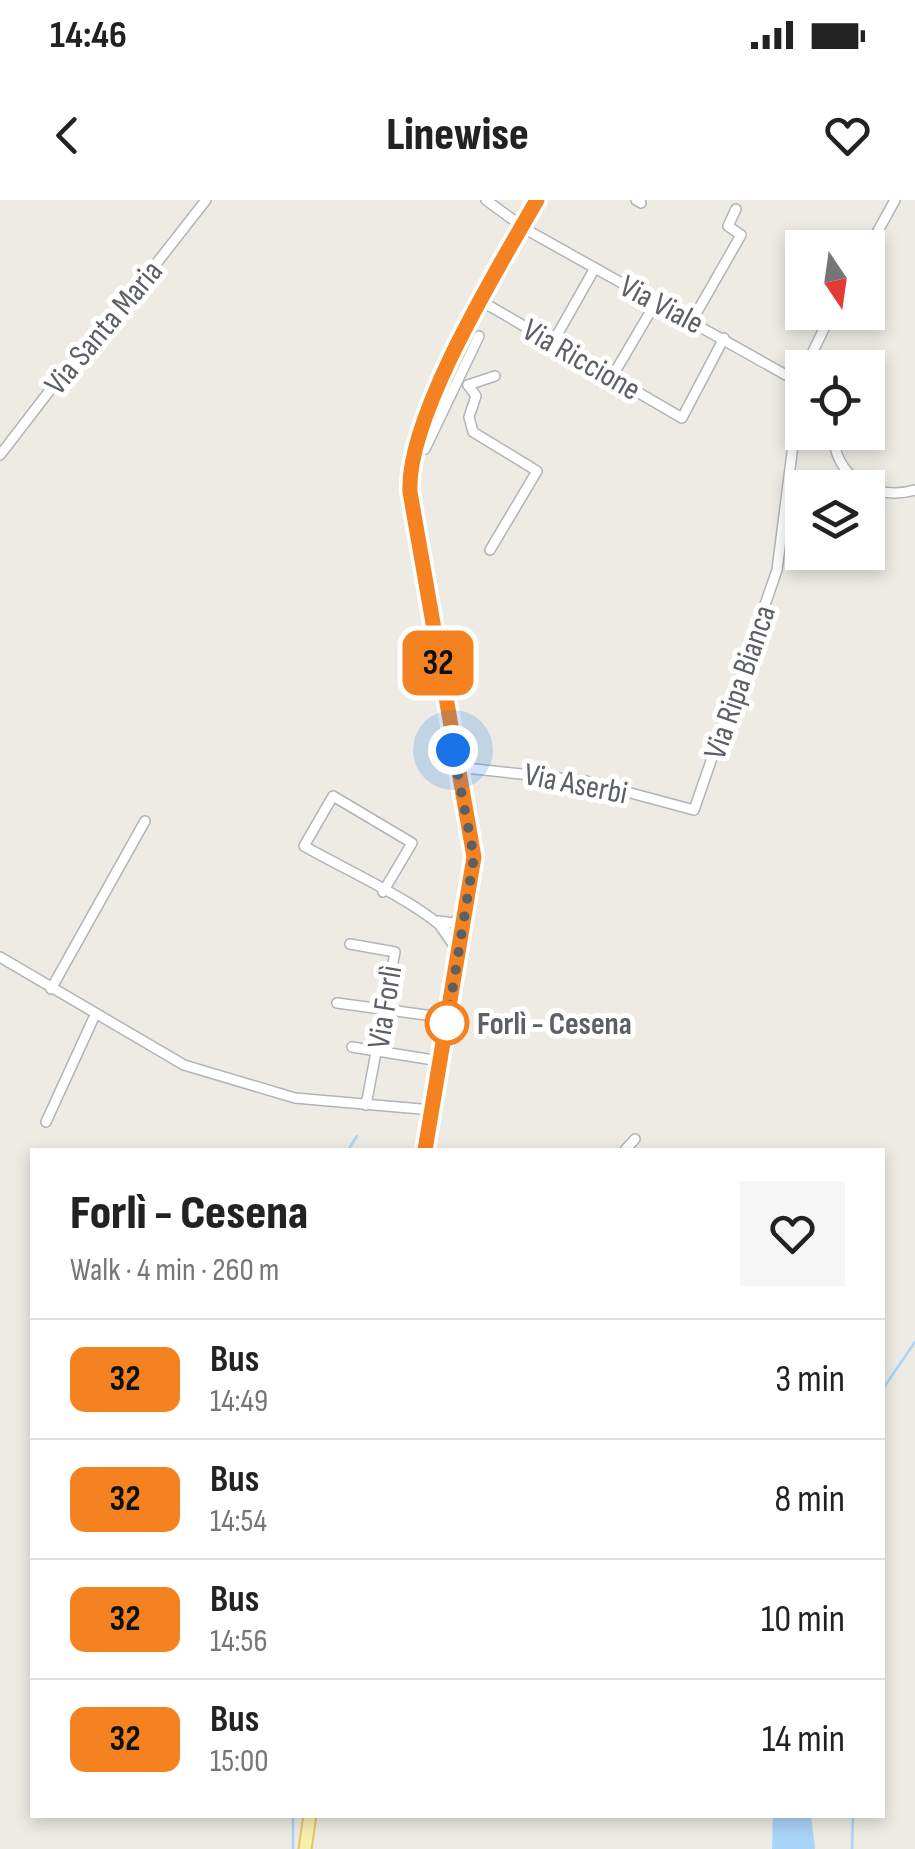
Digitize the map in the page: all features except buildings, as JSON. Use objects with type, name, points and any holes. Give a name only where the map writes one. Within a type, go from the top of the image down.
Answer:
[{"type":"main road","points":[[425,1148],[468,911],[474,848],[456,767],[409,469],[416,437],[450,380],[481,301],[537,200]]},
{"type":"main road","points":[[304,1849],[309,1818]]},
{"type":"street","name":"Via Santa Maria","points":[[0,455],[94,333],[127,302],[206,200]]},
{"type":"street","points":[[486,200],[522,227]]},
{"type":"street","points":[[878,230],[895,200]]},
{"type":"street","points":[[693,320],[741,235],[728,226],[736,209]]},
{"type":"street","name":"Via Viale","points":[[522,227],[785,371]]},
{"type":"street","points":[[554,342],[595,268]]},
{"type":"street","name":"Via Riccione","points":[[481,301],[682,418],[724,338]]},
{"type":"street","points":[[612,377],[656,302]]},
{"type":"street","points":[[425,449],[450,380],[479,336]]},
{"type":"street","points":[[450,380],[468,385],[494,376]]},
{"type":"street","points":[[468,385],[476,396],[470,418],[473,432],[537,471],[490,550]]},
{"type":"street","name":"Via Ripa Bianca","points":[[694,810],[777,570],[793,450]]},
{"type":"street","points":[[835,450],[837,462],[856,481],[876,492],[898,494],[915,490]]},
{"type":"street","name":"Via Aserbi","points":[[456,767],[586,781],[694,810]]},
{"type":"street","points":[[383,892],[412,842],[333,796],[304,846],[383,892],[437,920],[453,923],[468,911]]},
{"type":"street","points":[[51,988],[145,821]]},
{"type":"street","points":[[437,920],[460,949]]},
{"type":"street","name":"Via Forlì","points":[[350,944],[395,952],[366,1106]]},
{"type":"street","points":[[0,958],[184,1065],[294,1098],[432,1110]]},
{"type":"street","points":[[337,1003],[448,1018]]},
{"type":"street","points":[[46,1122],[96,1015]]},
{"type":"street","points":[[352,1047],[440,1061]]},
{"type":"street","points":[[626,1148],[634,1138]]},
{"type":"water","points":[[773,1818],[811,1818],[815,1849],[772,1849]]},
{"type":"waterway","points":[[349,1148],[357,1136]]},
{"type":"waterway","points":[[885,1386],[915,1342]]},
{"type":"waterway","points":[[293,1818],[293,1849]]},
{"type":"waterway","points":[[852,1849],[853,1818]]},
{"type":"bus line","name":"32","points":[[425,1148],[474,857],[410,492],[410,458],[430,404],[537,200]]},
{"type":"place","name":"Forlì - Cesena","points":[[447,1023]]},
{"type":"route","points":[[447,1023],[474,857],[453,750]]}]
